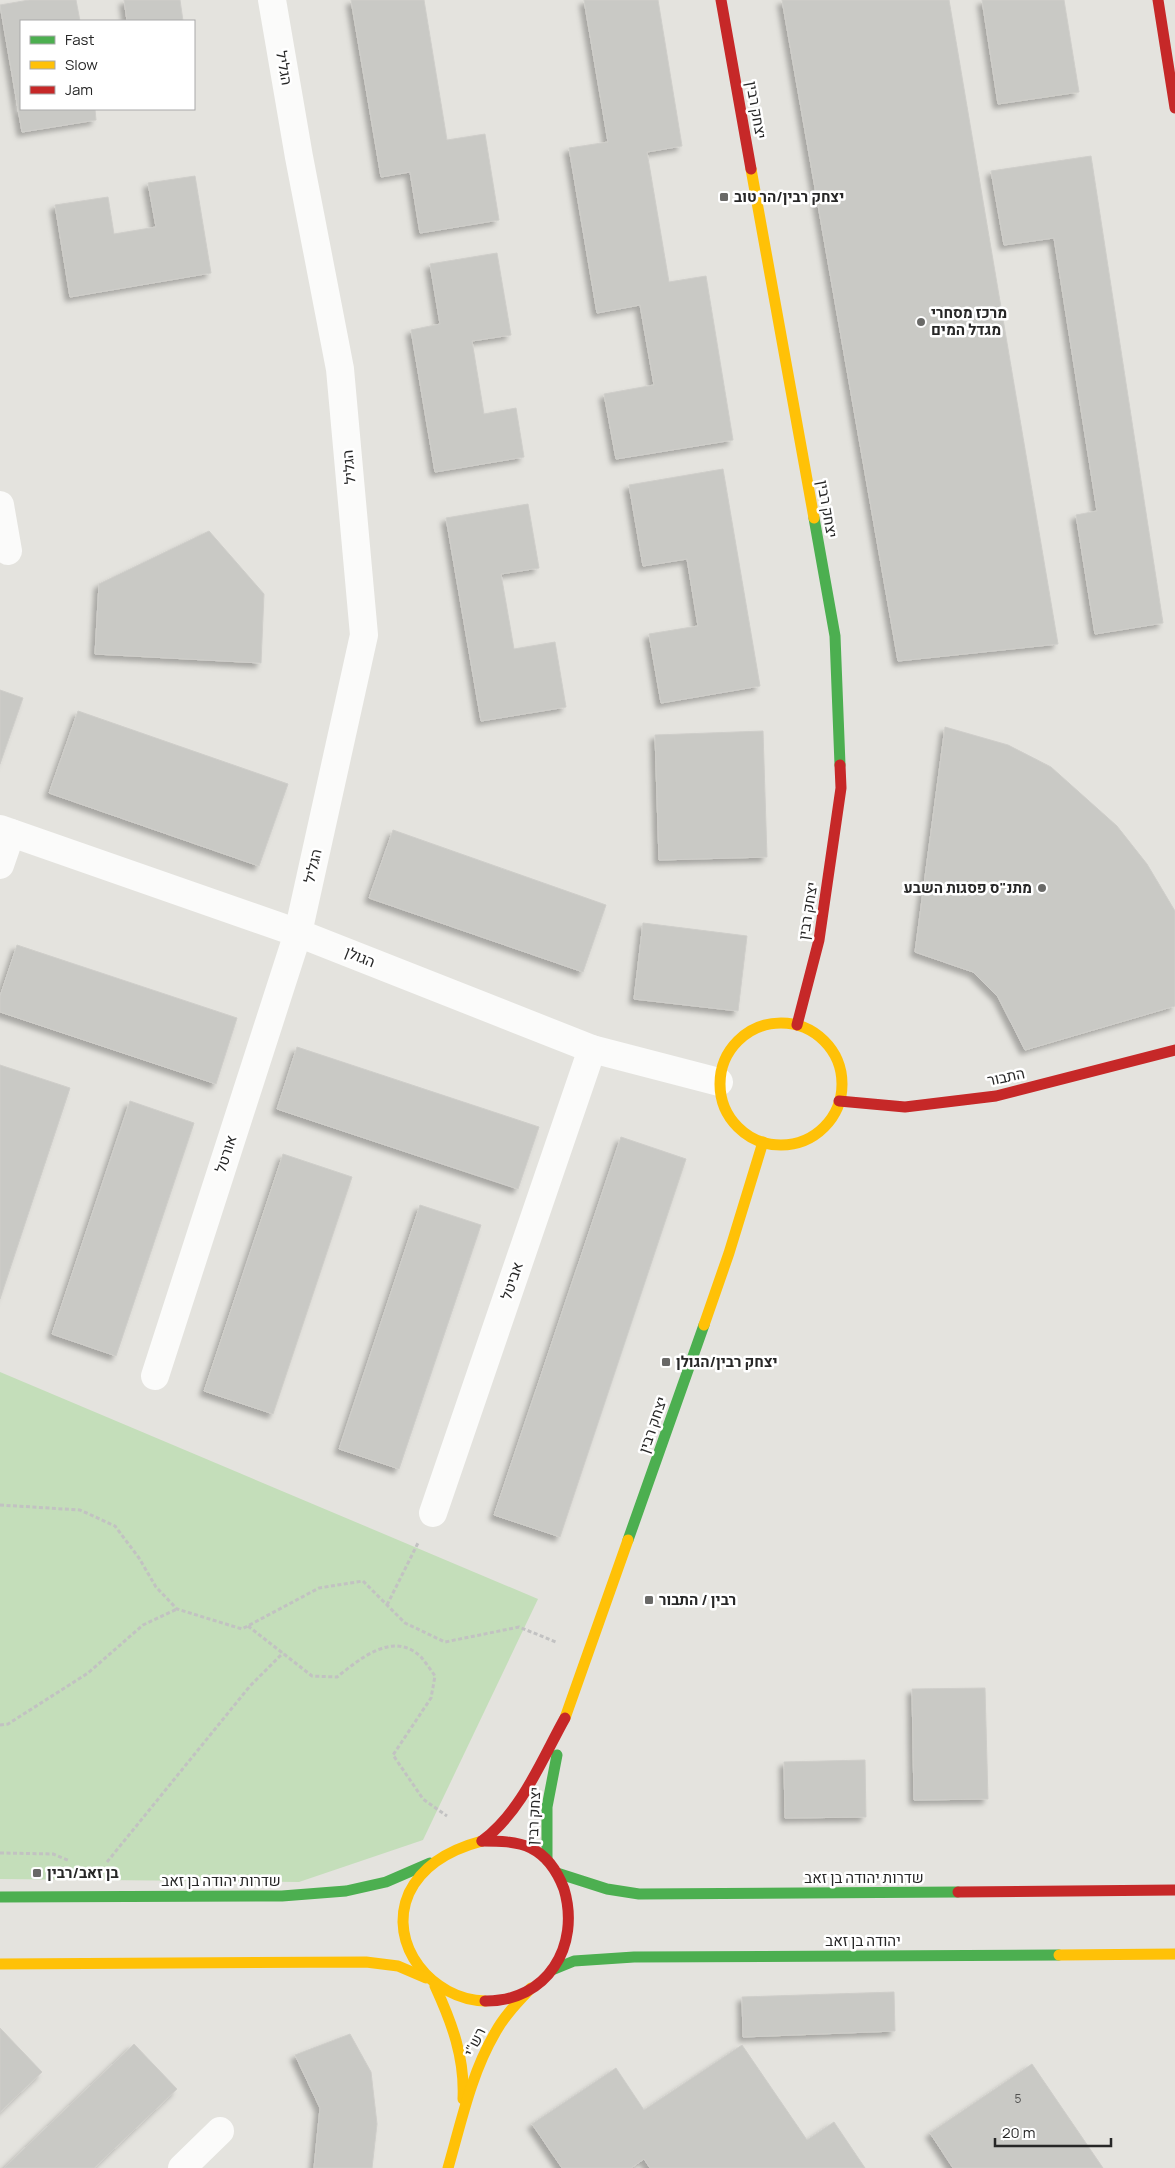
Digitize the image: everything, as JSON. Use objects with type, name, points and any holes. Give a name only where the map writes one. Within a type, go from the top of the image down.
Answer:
[{"type":"street","name":"הגליל","points":[[272,0],[299,157],[340,369],[364,635],[298,932]]},
{"type":"street","name":"יצחק רבין","points":[[721,0],[835,636],[841,788],[819,940],[797,1025]]},
{"type":"street","points":[[1158,0],[1175,108]]},
{"type":"street","points":[[0,505],[8,551]]},
{"type":"street","name":"הגולן","points":[[6,831],[298,932],[592,1049],[720,1082]]},
{"type":"street","points":[[0,865],[6,831]]},
{"type":"street","name":"אורטל","points":[[155,1376],[298,932]]},
{"type":"street","points":[[781,1022],[797,1025],[821,1038],[836,1056],[842,1078],[839,1101],[831,1119],[818,1132],[801,1142],[782,1145],[763,1142],[748,1136],[736,1125],[727,1112],[721,1098],[722,1066],[728,1052],[738,1040],[751,1030],[766,1024],[781,1022]]},
{"type":"street","name":"אביטל","points":[[432,1514],[592,1049]]},
{"type":"street","name":"התבור","points":[[839,1101],[905,1106],[996,1096],[1175,1050]]},
{"type":"street","name":"יצחק רבין","points":[[547,1860],[545,1829],[548,1792],[566,1717],[729,1253],[763,1142]]},
{"type":"street","name":"יצחק רבין","points":[[482,1841],[500,1828],[512,1813],[566,1717]]},
{"type":"street","points":[[0,1964],[366,1962],[398,1966],[456,1997],[476,2001],[494,2001],[519,1993],[535,1984],[552,1970],[562,1956],[569,1940],[571,1924],[569,1907],[557,1873],[547,1860],[533,1849],[514,1843],[482,1841],[450,1851],[422,1873],[412,1887],[404,1920],[406,1938],[411,1953],[430,1982]]},
{"type":"street","name":"שדרות יהודה בן זאב","points":[[0,1896],[282,1896],[346,1891],[386,1882],[436,1861]]},
{"type":"street","name":"שדרות יהודה בן זאב","points":[[557,1873],[607,1889],[639,1894],[1175,1890]]},
{"type":"street","name":"יהודה בן זאב","points":[[552,1970],[574,1961],[634,1957],[1175,1954]]},
{"type":"street","name":"רש\"י","points":[[430,1982],[449,2017],[462,2065],[465,2082],[460,2123]]},
{"type":"street","name":"רש\"י","points":[[448,2168],[460,2123],[492,2039],[510,2010],[535,1984]]},
{"type":"street","points":[[182,2168],[220,2131]]},
{"type":"path","points":[[0,1505],[80,1510],[115,1526],[139,1558],[156,1586],[177,1608],[242,1629],[319,1588],[364,1581],[406,1623],[445,1642],[519,1627],[544,1636],[587,1660]]},
{"type":"path","points":[[387,1605],[432,1514]]},
{"type":"path","points":[[0,1724],[8,1724],[88,1673],[143,1625],[177,1608]]},
{"type":"path","points":[[248,1626],[312,1676],[338,1677],[364,1656],[384,1647],[402,1647],[420,1656],[435,1676],[431,1698],[393,1755],[423,1799],[446,1816],[454,1816]]},
{"type":"path","points":[[80,1896],[243,1693],[283,1652]]},
{"type":"path","points":[[0,1853],[53,1854],[71,1862]]},
{"type":"green space","points":[[0,1372],[538,1599],[423,1840],[299,1882],[0,1879]]},
{"type":"building","points":[[29,0],[76,0],[80,20],[20,20],[20,110],[95,110],[96,120],[22,132],[0,5]]},
{"type":"building","points":[[124,0],[180,0],[183,20],[127,20]]},
{"type":"building","points":[[351,0],[424,0],[447,140],[485,134],[499,220],[420,233],[410,172],[381,177]]},
{"type":"building","points":[[584,0],[658,0],[682,146],[647,152],[669,282],[706,276],[733,440],[616,459],[604,394],[654,385],[640,305],[597,313],[569,148],[608,142]]},
{"type":"building","name":"מרכז מסחרי מגדל המים","points":[[782,0],[949,0],[1058,644],[898,661]]},
{"type":"building","points":[[982,0],[1064,0],[1079,92],[998,104]]},
{"type":"building","points":[[1091,156],[1163,623],[1095,634],[1076,515],[1097,511],[1054,238],[1004,245],[991,171]]},
{"type":"building","points":[[195,176],[211,273],[70,297],[55,205],[108,197],[114,234],[156,227],[148,183]]},
{"type":"building","points":[[497,253],[511,335],[472,341],[484,414],[516,408],[524,457],[435,472],[411,330],[440,324],[430,264]]},
{"type":"building","points":[[723,469],[760,686],[661,703],[649,634],[698,626],[687,559],[643,566],[629,485]]},
{"type":"building","points":[[528,504],[539,568],[501,574],[514,649],[555,642],[566,707],[481,721],[446,518]]},
{"type":"building","points":[[209,531],[264,594],[261,663],[95,654],[99,584]]},
{"type":"building","points":[[0,690],[23,698],[0,764]]},
{"type":"building","points":[[78,711],[288,784],[259,866],[49,793]]},
{"type":"building","name":"מתנ\"ס פסגות השבע","points":[[945,727],[1008,745],[1051,767],[1117,826],[1147,864],[1175,911],[1175,1006],[1025,1050],[998,997],[973,972],[915,952]]},
{"type":"building","points":[[763,731],[767,857],[659,860],[655,735]]},
{"type":"building","points":[[393,830],[606,905],[583,972],[369,898]]},
{"type":"building","points":[[643,923],[747,936],[738,1011],[634,999]]},
{"type":"building","points":[[17,945],[237,1018],[216,1084],[0,1012],[0,996]]},
{"type":"building","points":[[297,1047],[539,1127],[518,1189],[277,1109]]},
{"type":"building","points":[[0,1065],[70,1088],[0,1299]]},
{"type":"building","points":[[130,1101],[194,1123],[116,1356],[52,1334]]},
{"type":"building","points":[[621,1137],[686,1159],[560,1537],[494,1515]]},
{"type":"building","points":[[283,1154],[352,1177],[273,1414],[204,1391]]},
{"type":"building","points":[[420,1205],[481,1225],[399,1469],[339,1449]]},
{"type":"building","points":[[985,1688],[988,1799],[914,1800],[912,1689]]},
{"type":"building","points":[[865,1760],[866,1817],[785,1818],[784,1762]]},
{"type":"building","points":[[894,1992],[895,2031],[743,2037],[742,1997]]},
{"type":"building","points":[[0,2028],[42,2072],[0,2112]]},
{"type":"building","points":[[350,2034],[371,2072],[377,2124],[372,2168],[314,2168],[320,2108],[295,2055]]},
{"type":"building","points":[[134,2044],[177,2089],[94,2168],[4,2168]]},
{"type":"building","points":[[742,2045],[807,2140],[834,2122],[865,2168],[650,2168],[644,2159],[631,2168],[562,2168],[532,2124],[616,2068],[644,2110]]},
{"type":"building","points":[[1032,2064],[1103,2168],[953,2168],[930,2133]]},
{"type":"traffic: fast","points":[[814,518],[835,636],[840,765]]},
{"type":"traffic: fast","points":[[628,1540],[704,1325]]},
{"type":"traffic: fast","points":[[547,1860],[547,1807],[557,1755]]},
{"type":"traffic: fast","points":[[0,1897],[282,1896],[346,1891],[386,1882],[430,1863]]},
{"type":"traffic: fast","points":[[557,1873],[607,1889],[639,1894],[958,1892]]},
{"type":"traffic: fast","points":[[552,1970],[574,1961],[634,1957],[1059,1955]]},
{"type":"traffic: slow","points":[[751,169],[814,518]]},
{"type":"traffic: slow","points":[[781,1023],[793,1024],[804,1028],[815,1033],[824,1041],[832,1050],[837,1061],[841,1072],[842,1084],[841,1096],[837,1107],[832,1118],[824,1127],[815,1135],[804,1140],[793,1144],[781,1145],[769,1144],[758,1140],[747,1135],[738,1127],[730,1118],[725,1107],[721,1096],[720,1084],[721,1072],[725,1061],[730,1050],[738,1041],[747,1033],[758,1028],[769,1024],[781,1023]]},
{"type":"traffic: slow","points":[[704,1325],[729,1253],[763,1142]]},
{"type":"traffic: slow","points":[[565,1718],[628,1540]]},
{"type":"traffic: slow","points":[[482,1841],[449,1853],[422,1874],[409,1893],[404,1913],[404,1932],[409,1950],[419,1966],[432,1980],[448,1991],[466,1998],[485,2001]]},
{"type":"traffic: slow","points":[[1059,1955],[1175,1954]]},
{"type":"traffic: slow","points":[[0,1964],[366,1962],[398,1966],[426,1978]]},
{"type":"traffic: slow","points":[[435,1986],[452,2027],[460,2055],[463,2099]]},
{"type":"traffic: slow","points":[[448,2168],[467,2099],[479,2065],[503,2021],[531,1988]]},
{"type":"traffic: jam","points":[[721,0],[751,169]]},
{"type":"traffic: jam","points":[[1158,0],[1175,108]]},
{"type":"traffic: jam","points":[[797,1025],[819,940],[841,788],[840,765]]},
{"type":"traffic: jam","points":[[839,1101],[905,1107],[996,1096],[1175,1050]]},
{"type":"traffic: jam","points":[[482,1841],[496,1829],[520,1800],[565,1718]]},
{"type":"traffic: jam","points":[[482,1841],[501,1841],[519,1844],[537,1851],[555,1871],[562,1883],[568,1910],[568,1931],[563,1950],[554,1967],[542,1981],[526,1992],[507,1999],[485,2001]]},
{"type":"traffic: jam","points":[[958,1892],[1175,1890]]},
{"type":"place","name":"יצחק רבין/הר טוב","points":[[724,197]]},
{"type":"place","name":"מרכז מסחרי מגדל המים","points":[[921,322]]},
{"type":"place","name":"מתנ\"ס פסגות השבע","points":[[1042,888]]},
{"type":"place","name":"יצחק רבין/הגולן","points":[[666,1362]]},
{"type":"place","name":"רבין / התבור","points":[[649,1600]]},
{"type":"place","name":"בן זאב/רבין","points":[[37,1873]]}]
